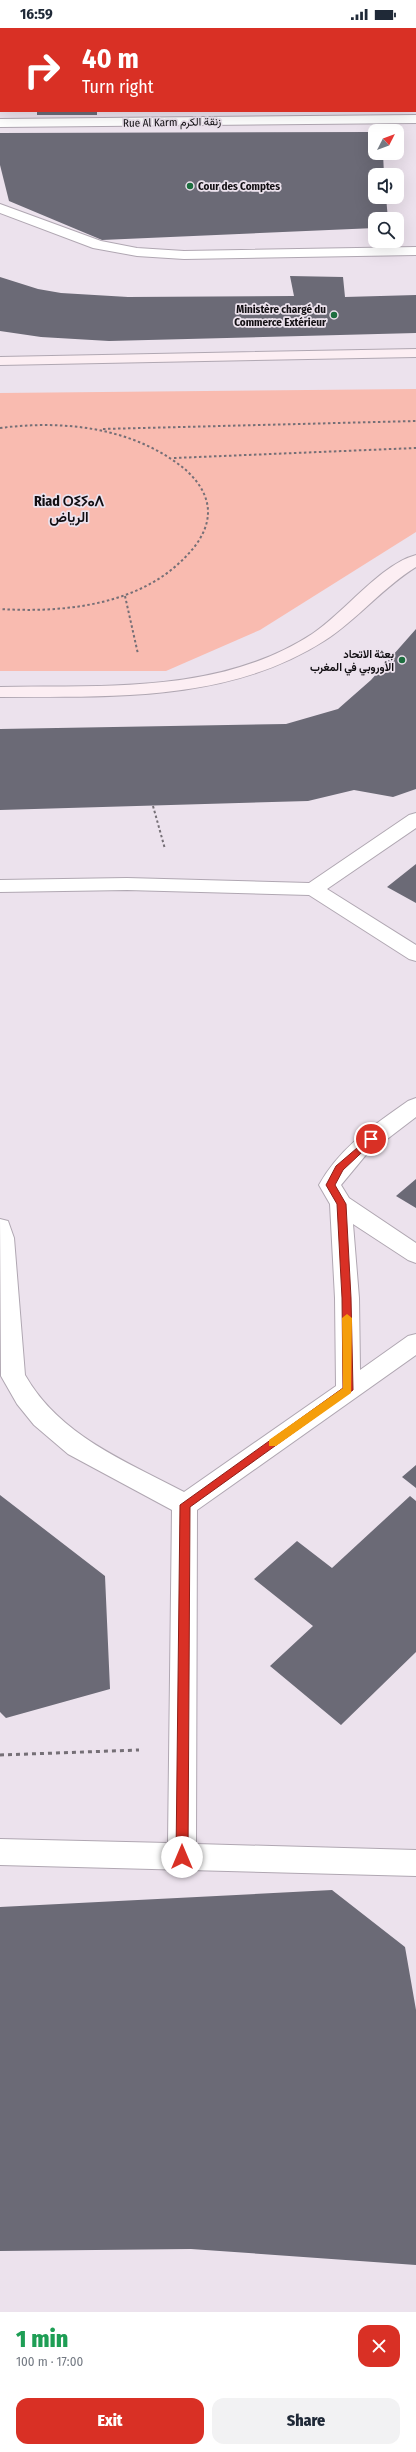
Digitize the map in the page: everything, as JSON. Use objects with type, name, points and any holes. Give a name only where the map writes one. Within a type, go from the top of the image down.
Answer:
[{"type":"street","name":"Rue Al Karm زنقة الكرم","points":[[0,123],[346,115],[416,119]]},
{"type":"street","points":[[0,208],[98,245],[137,252],[184,255],[416,251]]},
{"type":"street","points":[[0,361],[416,353]]},
{"type":"street","points":[[0,692],[193,685],[249,672],[279,660],[319,637],[372,590],[416,560]]},
{"type":"street","points":[[313,889],[416,818]]},
{"type":"street","points":[[0,886],[175,885],[313,889],[416,954]]},
{"type":"street","points":[[416,1106],[371,1139],[339,1168],[330,1185],[341,1204],[416,1254]]},
{"type":"street","points":[[341,1204],[346,1298],[348,1390]]},
{"type":"street","points":[[0,1227],[3,1238],[5,1287],[13,1376],[25,1397],[44,1418],[77,1447],[185,1505]]},
{"type":"street","points":[[185,1505],[416,1343]]},
{"type":"street","points":[[182,1857],[185,1505]]},
{"type":"street","points":[[0,1852],[416,1863]]},
{"type":"path","points":[[0,428],[52,425],[98,430],[416,421]]},
{"type":"path","points":[[0,609],[16,611],[68,608],[125,596],[158,580],[188,558],[205,532],[208,505],[197,480],[173,458],[140,441],[98,430]]},
{"type":"path","points":[[173,458],[416,448]]},
{"type":"path","points":[[153,806],[175,885]]},
{"type":"path","points":[[0,1755],[183,1748]]},
{"type":"shaded area","points":[[416,389],[416,532],[260,630],[166,671],[0,671],[0,393]]},
{"type":"building","points":[[37,112],[97,112],[97,115],[37,115]]},
{"type":"building","name":"Cour des Comptes","points":[[368,132],[368,160],[383,160],[384,168],[368,168],[368,204],[387,204],[387,212],[368,212],[368,228],[102,240],[9,201],[0,165],[0,133]]},
{"type":"building","points":[[290,276],[343,277],[345,297],[416,295],[416,333],[109,341],[41,337],[0,331],[0,277],[38,289],[61,293],[128,297],[294,296]]},
{"type":"building","points":[[416,629],[416,789],[393,797],[354,790],[308,801],[0,810],[0,729],[286,724],[338,709],[371,680]]},
{"type":"building","points":[[416,864],[416,903],[387,887]]},
{"type":"building","points":[[416,1179],[416,1208],[396,1196]]},
{"type":"building","points":[[416,1465],[416,1488],[402,1477]]},
{"type":"building","points":[[0,1495],[105,1576],[110,1689],[6,1718],[0,1712]]},
{"type":"building","points":[[410,1496],[416,1501],[416,1652],[341,1725],[270,1666],[313,1626],[254,1579],[297,1541],[332,1568]]},
{"type":"building","points":[[332,1890],[405,1947],[416,2010],[416,2265],[191,2249],[0,2251],[0,1907]]},
{"type":"slow traffic","points":[[272,1443],[348,1390],[347,1318]]},
{"type":"place","name":"Cour des Comptes","points":[[190,186]]},
{"type":"place","name":"Ministère chargé du Commerce Extérieur","points":[[334,315]]},
{"type":"place","name":"بعثة الاتحاد الأوروبي في المغرب","points":[[402,660]]},
{"type":"district","name":"Riad ⵔⵉⵢⴰⴷ الرياض","points":[[69,510]]},
{"type":"route","points":[[182,1857],[185,1505],[348,1390],[346,1298],[341,1204],[330,1185],[339,1168],[371,1139]]}]
